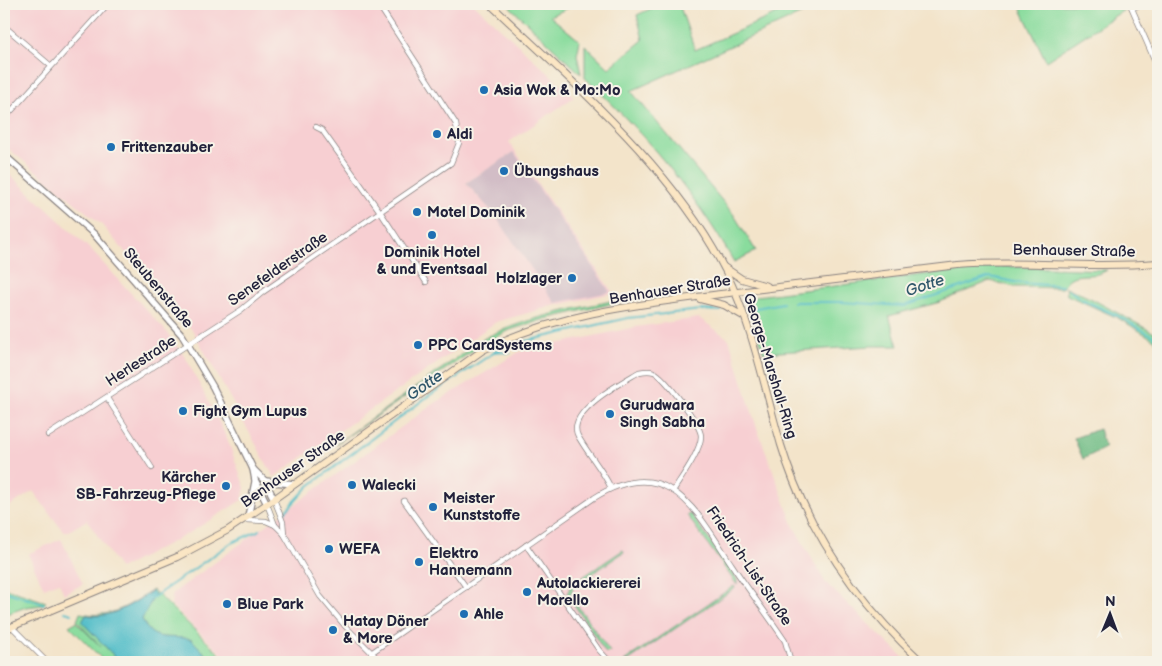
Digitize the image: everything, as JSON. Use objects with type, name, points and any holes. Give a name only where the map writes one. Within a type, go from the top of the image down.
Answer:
[{"type":"main road","name":"George-Marshall-Ring","points":[[490,4],[636,146],[668,183],[723,266],[744,317],[781,445],[804,507],[838,569],[860,598],[922,662]]},
{"type":"main road","name":"Benhauser Straße","points":[[4,630],[176,557],[246,518],[483,350],[513,335],[615,310],[694,297],[774,287],[991,263],[1099,266],[1158,263]]},
{"type":"main road","points":[[723,266],[747,281],[774,287]]},
{"type":"main road","points":[[694,297],[724,305],[744,317]]},
{"type":"street","points":[[4,120],[108,4]]},
{"type":"street","name":"Senefelderstraße","points":[[188,345],[452,163],[459,143],[456,126],[378,4]]},
{"type":"street","points":[[1144,4],[1131,6],[1158,68]]},
{"type":"street","points":[[4,26],[51,66]]},
{"type":"street","points":[[316,127],[322,130],[381,213],[426,282]]},
{"type":"street","name":"Steubenstraße","points":[[4,155],[94,234],[131,274],[188,345],[213,386],[253,469],[255,480],[267,504]]},
{"type":"street","name":"Herlestraße","points":[[48,435],[188,345]]},
{"type":"street","points":[[611,488],[604,473],[577,435],[575,424],[582,412],[639,372],[653,371],[662,377],[696,424],[701,436],[697,450],[674,491]]},
{"type":"street","name":"Herlestraße","points":[[107,398],[152,468]]},
{"type":"street","name":"Steubenstraße","points":[[253,469],[265,482],[274,499]]},
{"type":"street","points":[[246,518],[254,494],[255,480]]},
{"type":"street","points":[[265,482],[294,484]]},
{"type":"street","name":"Friedrich-List-Straße","points":[[371,653],[611,488],[640,482],[653,483],[674,491],[704,520],[731,565],[785,640],[791,662]]},
{"type":"street","points":[[274,499],[283,522],[284,534]]},
{"type":"street","points":[[404,501],[466,587]]},
{"type":"street","points":[[267,504],[275,525],[284,534],[320,596],[381,662]]},
{"type":"street","name":"Benhauser Straße","points":[[246,518],[262,520],[275,525]]},
{"type":"street","points":[[526,545],[598,650],[610,662]]},
{"type":"street","points":[[12,626],[47,662]]},
{"type":"shaded area","points":[[4,4],[474,4],[574,97],[509,142],[613,293],[552,306],[496,322],[274,477],[193,331],[101,224],[4,145]],"holes":[[[514,152],[495,215],[466,183]]]},
{"type":"shaded area","points":[[514,152],[610,292],[555,303],[495,215],[466,183]]},
{"type":"shaded area","points":[[4,169],[89,248],[165,330],[187,360],[227,438],[245,488],[242,500],[191,532],[120,569],[87,520],[69,531],[63,531],[33,491],[4,510]]},
{"type":"shaded area","points":[[699,318],[729,339],[757,428],[794,527],[825,582],[908,662],[230,662],[171,605],[173,593],[432,405],[519,352],[636,327]]},
{"type":"shaded area","points":[[61,539],[83,584],[64,594],[59,582],[44,588],[28,554]]},
{"type":"green space","points":[[507,4],[577,4],[550,16],[580,41],[577,55],[581,74]]},
{"type":"green space","points":[[661,4],[679,4],[695,50],[799,4],[824,4],[631,91],[734,215],[756,251],[734,262],[719,236],[667,164],[585,78],[585,45],[609,68],[643,40],[637,15]]},
{"type":"green space","points":[[1125,4],[1127,8],[1046,61],[1019,5]]},
{"type":"green space","points":[[991,266],[1107,270],[1101,273],[1071,278],[1063,288],[1015,287],[990,281],[940,302],[889,316],[898,346],[764,353],[748,306],[748,301],[757,296]]},
{"type":"green space","points":[[1066,287],[1158,335],[1158,342],[1118,318],[1067,295]]},
{"type":"green space","points":[[636,296],[641,297],[545,319],[510,330],[484,343],[336,444],[485,338],[521,323],[578,308]]},
{"type":"green space","points":[[1099,429],[1105,448],[1083,459],[1074,438]]},
{"type":"green space","points":[[691,514],[737,579],[737,585],[687,515]]},
{"type":"green space","points":[[623,550],[624,552],[574,586],[570,595],[610,652],[606,653],[567,594],[571,585]]},
{"type":"green space","points":[[734,586],[735,588],[626,662],[624,661]]},
{"type":"green space","points":[[4,588],[46,602],[43,605],[26,607],[4,615]]},
{"type":"green space","points":[[153,590],[228,662],[213,662],[192,640],[157,636],[152,633],[142,619],[155,594],[152,591],[121,610],[104,615],[86,615],[82,622],[120,662],[105,662],[69,626],[76,622],[102,648],[77,621],[80,613],[110,613],[127,606]]},
{"type":"water","points":[[152,591],[155,594],[142,619],[146,627],[157,636],[192,640],[213,662],[120,662],[82,622],[86,615],[104,615],[121,610]]},
{"type":"waterway","name":"Gotte","points":[[793,302],[841,302],[904,306],[990,277],[1020,283],[1062,286]]},
{"type":"waterway","name":"Gotte","points":[[1068,289],[1083,300],[1118,316],[1158,339]]},
{"type":"waterway","name":"Gotte","points":[[750,309],[783,303]]},
{"type":"waterway","name":"Gotte","points":[[285,512],[309,486],[427,397],[504,346],[628,318],[701,310],[721,311]]},
{"type":"waterway","points":[[495,351],[510,353]]},
{"type":"waterway","name":"Gotte","points":[[151,599],[231,543],[260,530]]},
{"type":"waterway","points":[[4,591],[44,604]]},
{"type":"waterway","points":[[65,612],[72,614]]},
{"type":"place","name":"Asia Wok & Mo:Mo","points":[[484,90]]},
{"type":"place","name":"Aldi","points":[[437,134]]},
{"type":"place","name":"Frittenzauber","points":[[111,147]]},
{"type":"place","name":"Übungshaus","points":[[504,171]]},
{"type":"place","name":"Motel Dominik","points":[[417,212]]},
{"type":"place","name":"Dominik Hotel & und Eventsaal","points":[[432,235]]},
{"type":"place","name":"Holzlager","points":[[572,278]]},
{"type":"place","name":"PPC CardSystems","points":[[418,345]]},
{"type":"place","name":"Fight Gym Lupus","points":[[183,411]]},
{"type":"place","name":"Gurudwara Singh Sabha","points":[[610,414]]},
{"type":"place","name":"Walecki","points":[[352,485]]},
{"type":"place","name":"Kärcher SB-Fahrzeug-Pflege","points":[[226,486]]},
{"type":"place","name":"Meister Kunststoffe","points":[[433,507]]},
{"type":"place","name":"WEFA","points":[[329,549]]},
{"type":"place","name":"Elektro Hannemann","points":[[419,562]]},
{"type":"place","name":"Autolackiererei Morello","points":[[527,592]]},
{"type":"place","name":"Blue Park","points":[[227,604]]},
{"type":"place","name":"Ahle","points":[[464,614]]},
{"type":"place","name":"Hatay Döner & More","points":[[333,630]]}]
